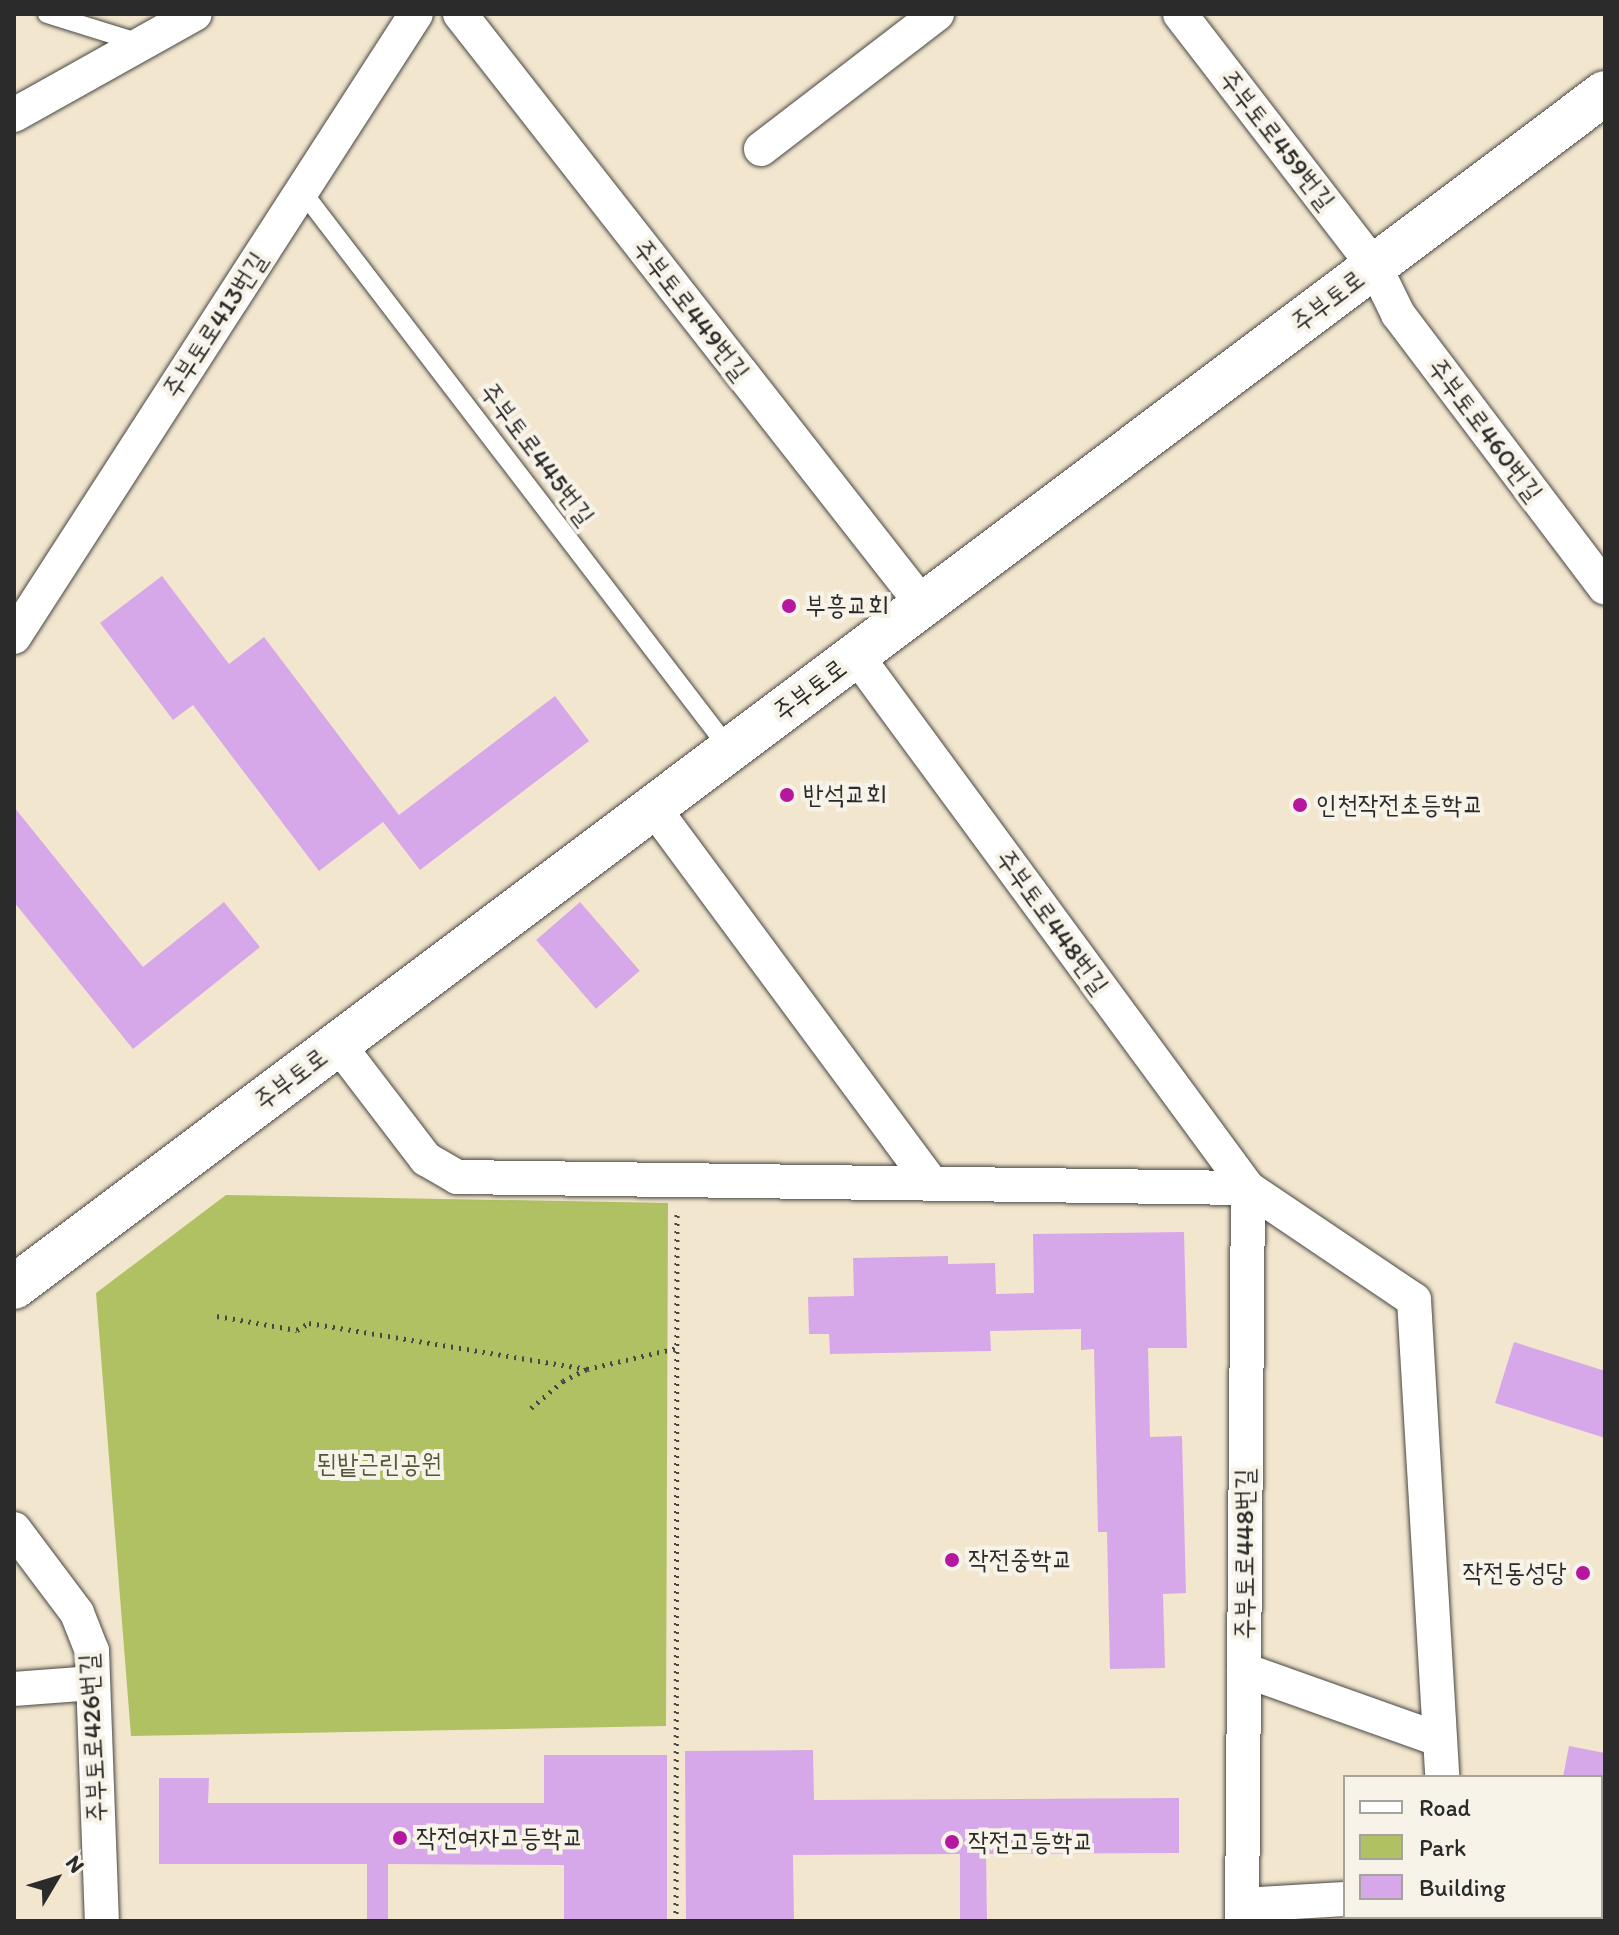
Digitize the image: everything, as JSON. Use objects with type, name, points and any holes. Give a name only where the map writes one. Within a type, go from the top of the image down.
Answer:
[{"type":"main road","name":"주부토로","points":[[14,1287],[1605,93]]},
{"type":"street","points":[[14,115],[195,14]]},
{"type":"street","name":"주부토로413번길","points":[[14,637],[416,14]]},
{"type":"street","name":"주부토로449번길","points":[[460,14],[923,605]]},
{"type":"street","points":[[761,149],[937,14]]},
{"type":"street","name":"주부토로459번길","points":[[1180,14],[1375,267]]},
{"type":"street","name":"주부토로460번길","points":[[1375,267],[1398,314],[1605,588]]},
{"type":"street","name":"주부토로448번길","points":[[856,655],[1248,1188],[1414,1300],[1442,1775]]},
{"type":"street","points":[[653,807],[931,1183]]},
{"type":"street","points":[[338,1044],[426,1159],[457,1177],[1248,1188]]},
{"type":"street","name":"주부토로448번길","points":[[1242,1913],[1248,1188]]},
{"type":"street","name":"주부토로426번길","points":[[14,1529],[77,1613],[92,1651],[102,1921]]},
{"type":"street","points":[[1244,1670],[1438,1739]]},
{"type":"street","points":[[14,1689],[93,1683]]},
{"type":"street","points":[[1242,1913],[1343,1899]]},
{"type":"lane","points":[[47,14],[141,44]]},
{"type":"lane","name":"주부토로445번길","points":[[302,191],[730,750]]},
{"type":"path","points":[[676,1921],[677,1180]]},
{"type":"path","points":[[217,1316],[297,1330],[309,1323],[587,1369]]},
{"type":"path","points":[[531,1408],[563,1381],[587,1369],[677,1348]]},
{"type":"green space","name":"된밭근린공원","points":[[226,1195],[668,1203],[666,1726],[131,1736],[96,1293]]},
{"type":"building","points":[[162,576],[229,664],[264,637],[399,815],[555,696],[589,741],[420,870],[383,822],[319,871],[193,705],[173,720],[100,623]]},
{"type":"building","points":[[14,807],[143,967],[224,902],[260,947],[133,1049],[14,902]]},
{"type":"building","points":[[580,902],[640,971],[596,1009],[536,940]]},
{"type":"building","points":[[1184,1232],[1187,1348],[1148,1348],[1150,1437],[1182,1436],[1186,1593],[1163,1594],[1165,1668],[1110,1669],[1107,1532],[1098,1532],[1094,1349],[1081,1350],[1081,1329],[990,1331],[991,1351],[830,1354],[829,1334],[809,1334],[808,1297],[854,1296],[853,1258],[948,1256],[948,1264],[995,1263],[996,1294],[1034,1293],[1033,1234]]},
{"type":"building","points":[[1514,1342],[1605,1371],[1605,1438],[1495,1403]]},
{"type":"building","points":[[1569,1746],[1605,1753],[1603,1865],[1603,1775],[1563,1775]]},
{"type":"building","points":[[813,1750],[814,1800],[1179,1798],[1179,1853],[986,1854],[987,1921],[960,1921],[960,1854],[793,1855],[794,1921],[686,1921],[685,1751]]},
{"type":"building","points":[[544,1755],[667,1755],[667,1921],[564,1921],[564,1865],[388,1864],[388,1921],[367,1921],[367,1864],[159,1864],[159,1778],[209,1778],[208,1803],[544,1803]]},
{"type":"building","points":[[1537,1919],[1593,1919],[1593,1921]]},
{"type":"place","name":"부흥교회","points":[[789,606]]},
{"type":"place","name":"반석교회","points":[[787,795]]},
{"type":"place","name":"인천작전초등학교","points":[[1300,805]]},
{"type":"place","name":"작전중학교","points":[[952,1560]]},
{"type":"place","name":"작전동성당","points":[[1583,1573]]},
{"type":"place","name":"작전여자고등학교","points":[[400,1838]]},
{"type":"place","name":"작전고등학교","points":[[952,1842]]}]
